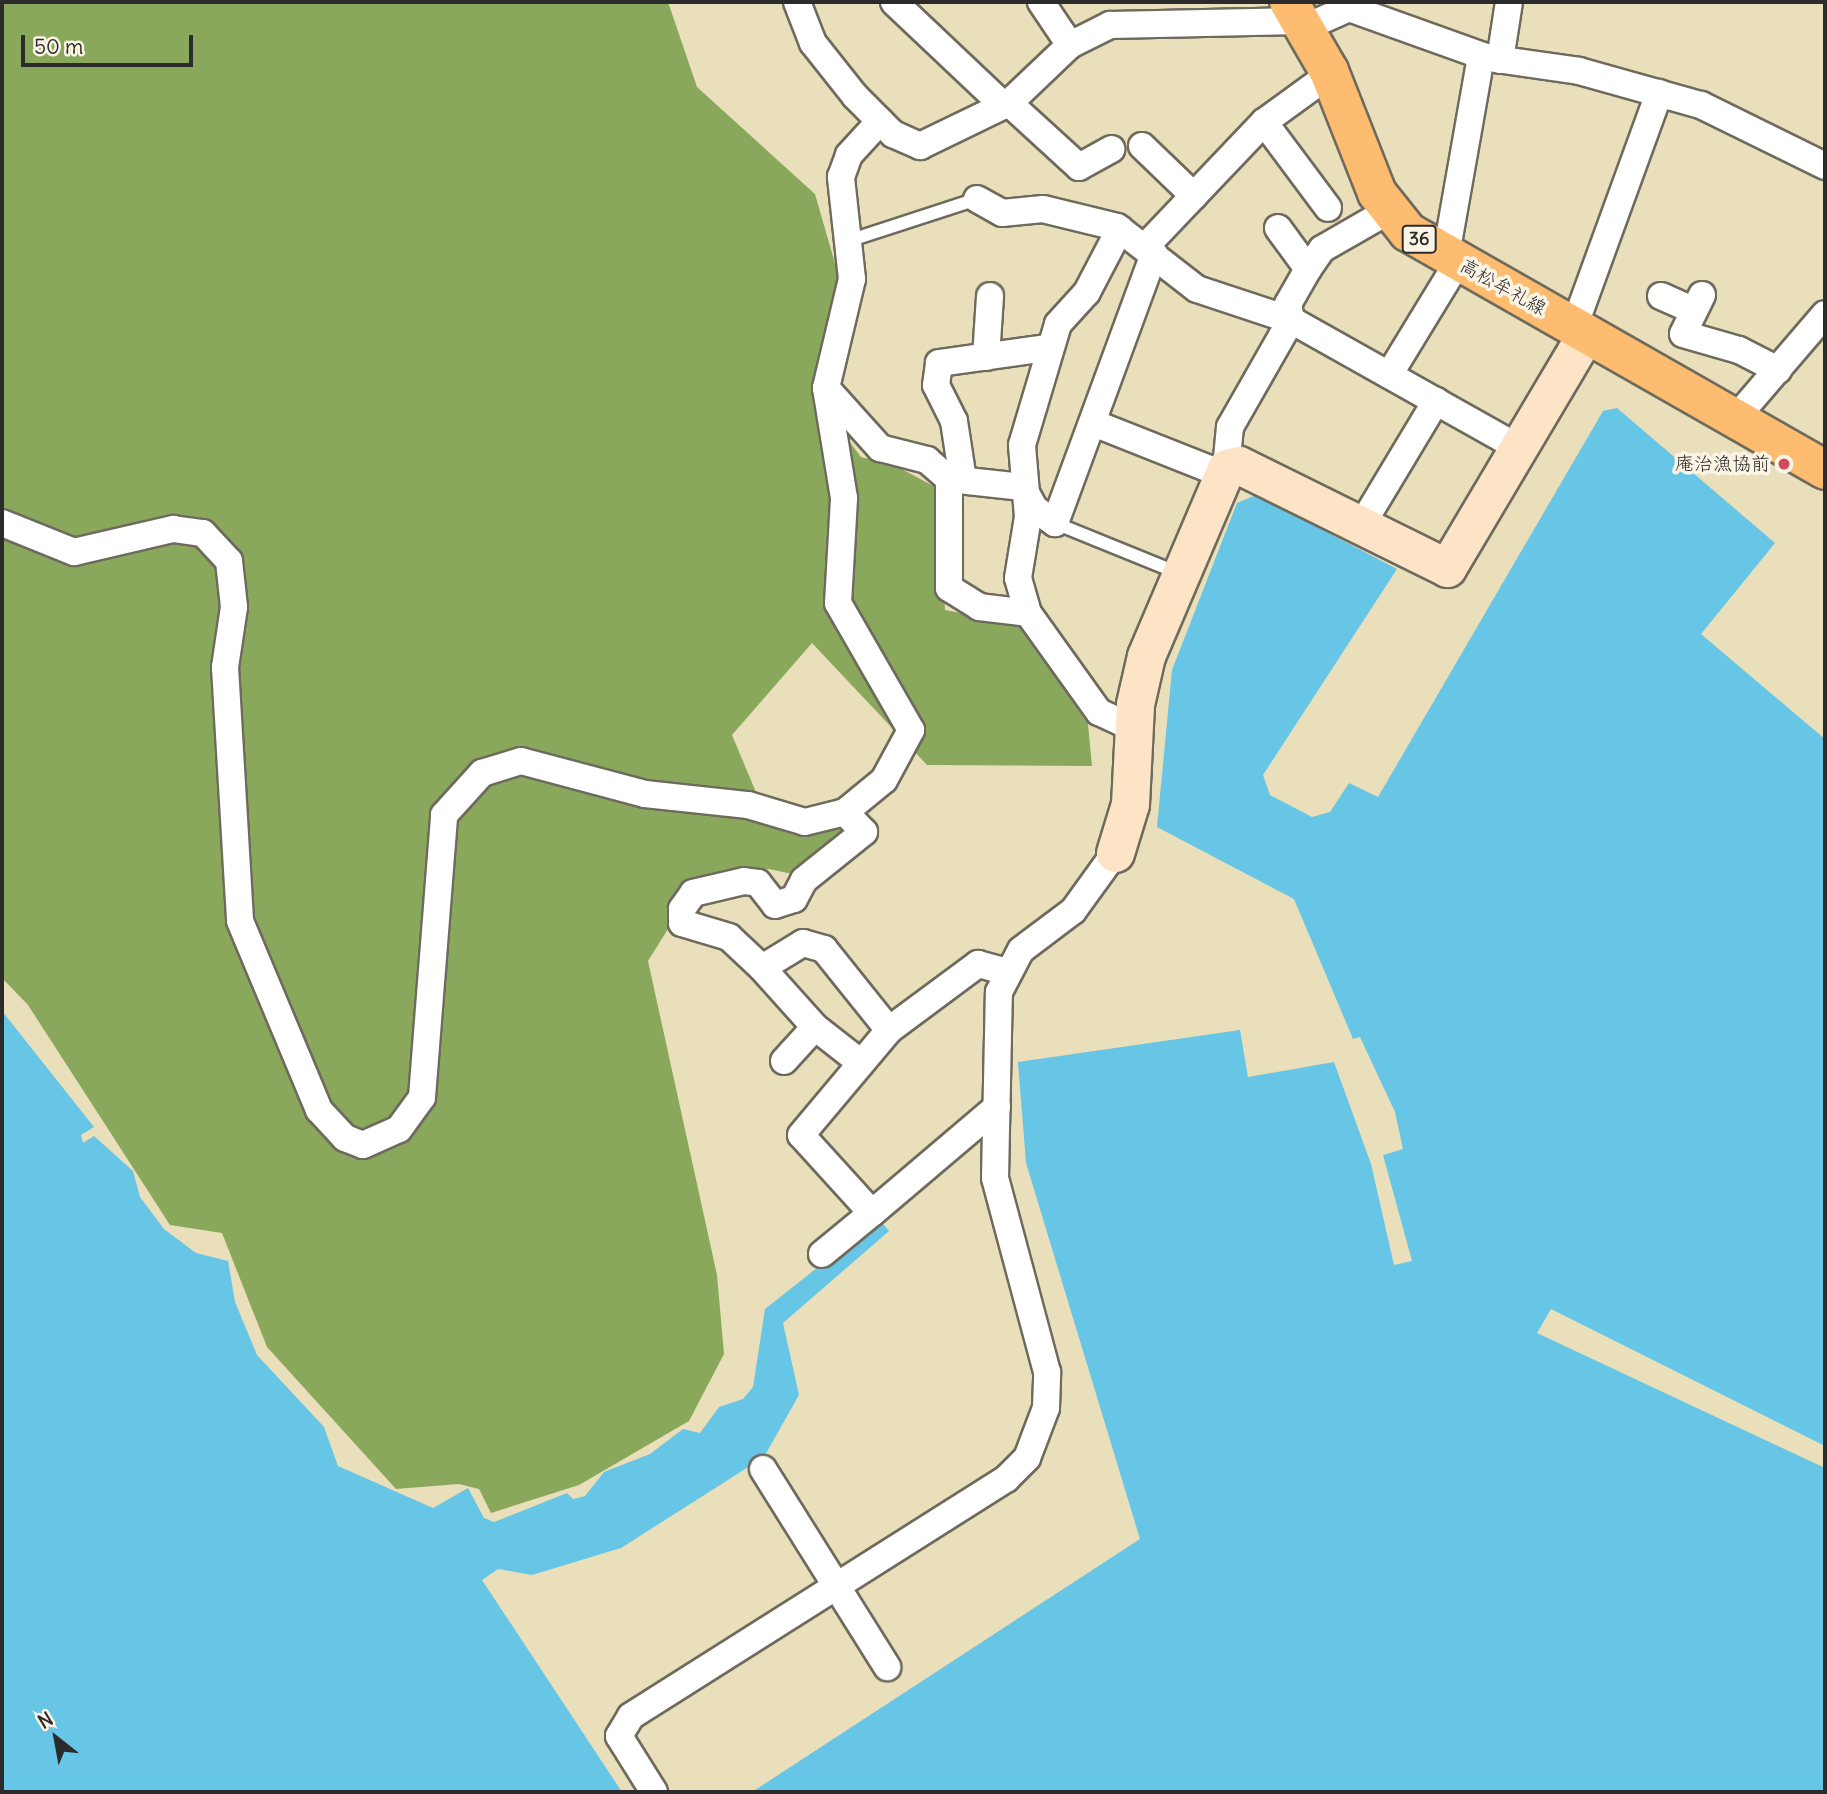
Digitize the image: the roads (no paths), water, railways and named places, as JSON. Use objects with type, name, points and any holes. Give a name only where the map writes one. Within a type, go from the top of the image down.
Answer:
[{"type":"main road","name":"高松牟礼線","points":[[1297,17],[1330,74],[1388,211],[1452,259],[1825,470]]},
{"type":"street","points":[[797,2],[813,43],[880,121],[920,146],[1007,104],[1070,45],[1110,25],[1297,17],[1349,8],[1491,58],[1579,71],[1701,105],[1825,166]]},
{"type":"street","points":[[894,2],[1079,167],[1111,149]]},
{"type":"street","points":[[1041,2],[1070,45]]},
{"type":"street","points":[[1389,375],[1452,259],[1491,58],[1509,2]]},
{"type":"street","points":[[1023,487],[1034,508],[1055,523],[1096,424],[1149,251],[1194,196],[1264,122],[1330,74]]},
{"type":"street","points":[[1096,424],[1224,471],[1240,465],[1447,568],[1519,448],[1580,331],[1659,93]]},
{"type":"street","points":[[2,523],[74,552],[173,529],[203,533],[229,561],[234,607],[225,667],[240,921],[319,1110],[345,1139],[363,1145],[399,1129],[422,1097],[444,815],[482,773],[521,761],[645,794],[748,805],[805,822],[845,812],[884,780],[911,730],[838,603],[844,498],[826,388],[852,279],[852,240],[841,177],[849,155],[880,121]]},
{"type":"street","points":[[1264,122],[1328,208]]},
{"type":"street","points":[[1142,146],[1194,196]]},
{"type":"street","points":[[977,199],[1002,213],[1044,209],[1120,229],[1197,289],[1291,320],[1519,448]]},
{"type":"street","points":[[654,1792],[619,1736],[631,1716],[1006,1479],[1027,1458],[1046,1408],[1047,1371],[995,1178],[1004,971],[1021,950],[1073,911],[1115,853],[1130,804],[1134,728],[1146,656],[1224,471],[1230,427],[1291,320],[1288,304],[1322,249],[1388,211]]},
{"type":"street","points":[[1278,228],[1308,268]]},
{"type":"street","points":[[1120,229],[1047,348],[1040,401],[1022,445],[1023,487],[1028,517],[1018,579],[1028,613],[1099,712],[1134,728]]},
{"type":"street","points":[[986,357],[990,296]]},
{"type":"street","points":[[1661,296],[1698,303],[1683,334],[1739,350],[1778,370]]},
{"type":"street","points":[[1735,419],[1825,314]]},
{"type":"street","points":[[1028,613],[979,607],[949,588],[956,479],[954,421],[936,385],[939,363],[1047,348]]},
{"type":"street","points":[[826,388],[880,448],[927,460],[956,479],[1023,487]]},
{"type":"street","points":[[1362,526],[1436,401]]},
{"type":"street","points":[[845,812],[864,832],[804,880],[794,899],[775,905],[758,883],[744,881],[693,893],[682,909],[682,923],[729,937],[762,968],[815,1027],[862,1063]]},
{"type":"street","points":[[762,968],[803,943],[824,949],[889,1030]]},
{"type":"street","points":[[872,1213],[801,1135],[889,1030],[978,964],[1004,971]]},
{"type":"street","points":[[784,1061],[815,1027]]},
{"type":"street","points":[[822,1255],[998,1107]]},
{"type":"street","points":[[763,1469],[887,1667]]},
{"type":"lane","points":[[852,240],[977,199]]},
{"type":"lane","points":[[1055,523],[1180,574]]},
{"type":"water","points":[[1617,408],[1775,543],[1701,634],[1825,739],[1825,1792],[752,1792],[1140,1539],[1026,1163],[1018,1062],[1240,1030],[1248,1077],[1334,1062],[1371,1164],[1394,1265],[1412,1261],[1383,1155],[1403,1149],[1395,1112],[1360,1037],[1353,1039],[1294,899],[1157,827],[1172,670],[1237,503],[1256,495],[1397,569],[1263,775],[1270,795],[1312,817],[1330,812],[1349,783],[1378,797],[1603,411]]},
{"type":"water","points":[[2,1011],[94,1127],[81,1135],[83,1143],[94,1136],[133,1171],[140,1197],[164,1229],[196,1253],[228,1261],[235,1302],[257,1355],[324,1427],[338,1466],[433,1508],[468,1488],[484,1518],[494,1522],[567,1493],[573,1499],[585,1496],[604,1472],[650,1454],[683,1429],[700,1433],[719,1407],[743,1399],[753,1387],[765,1309],[879,1219],[889,1231],[783,1323],[799,1395],[764,1457],[621,1548],[532,1575],[498,1569],[482,1580],[622,1792],[2,1792]]},
{"type":"place","name":"庵治漁協前","points":[[1784,464]]}]
